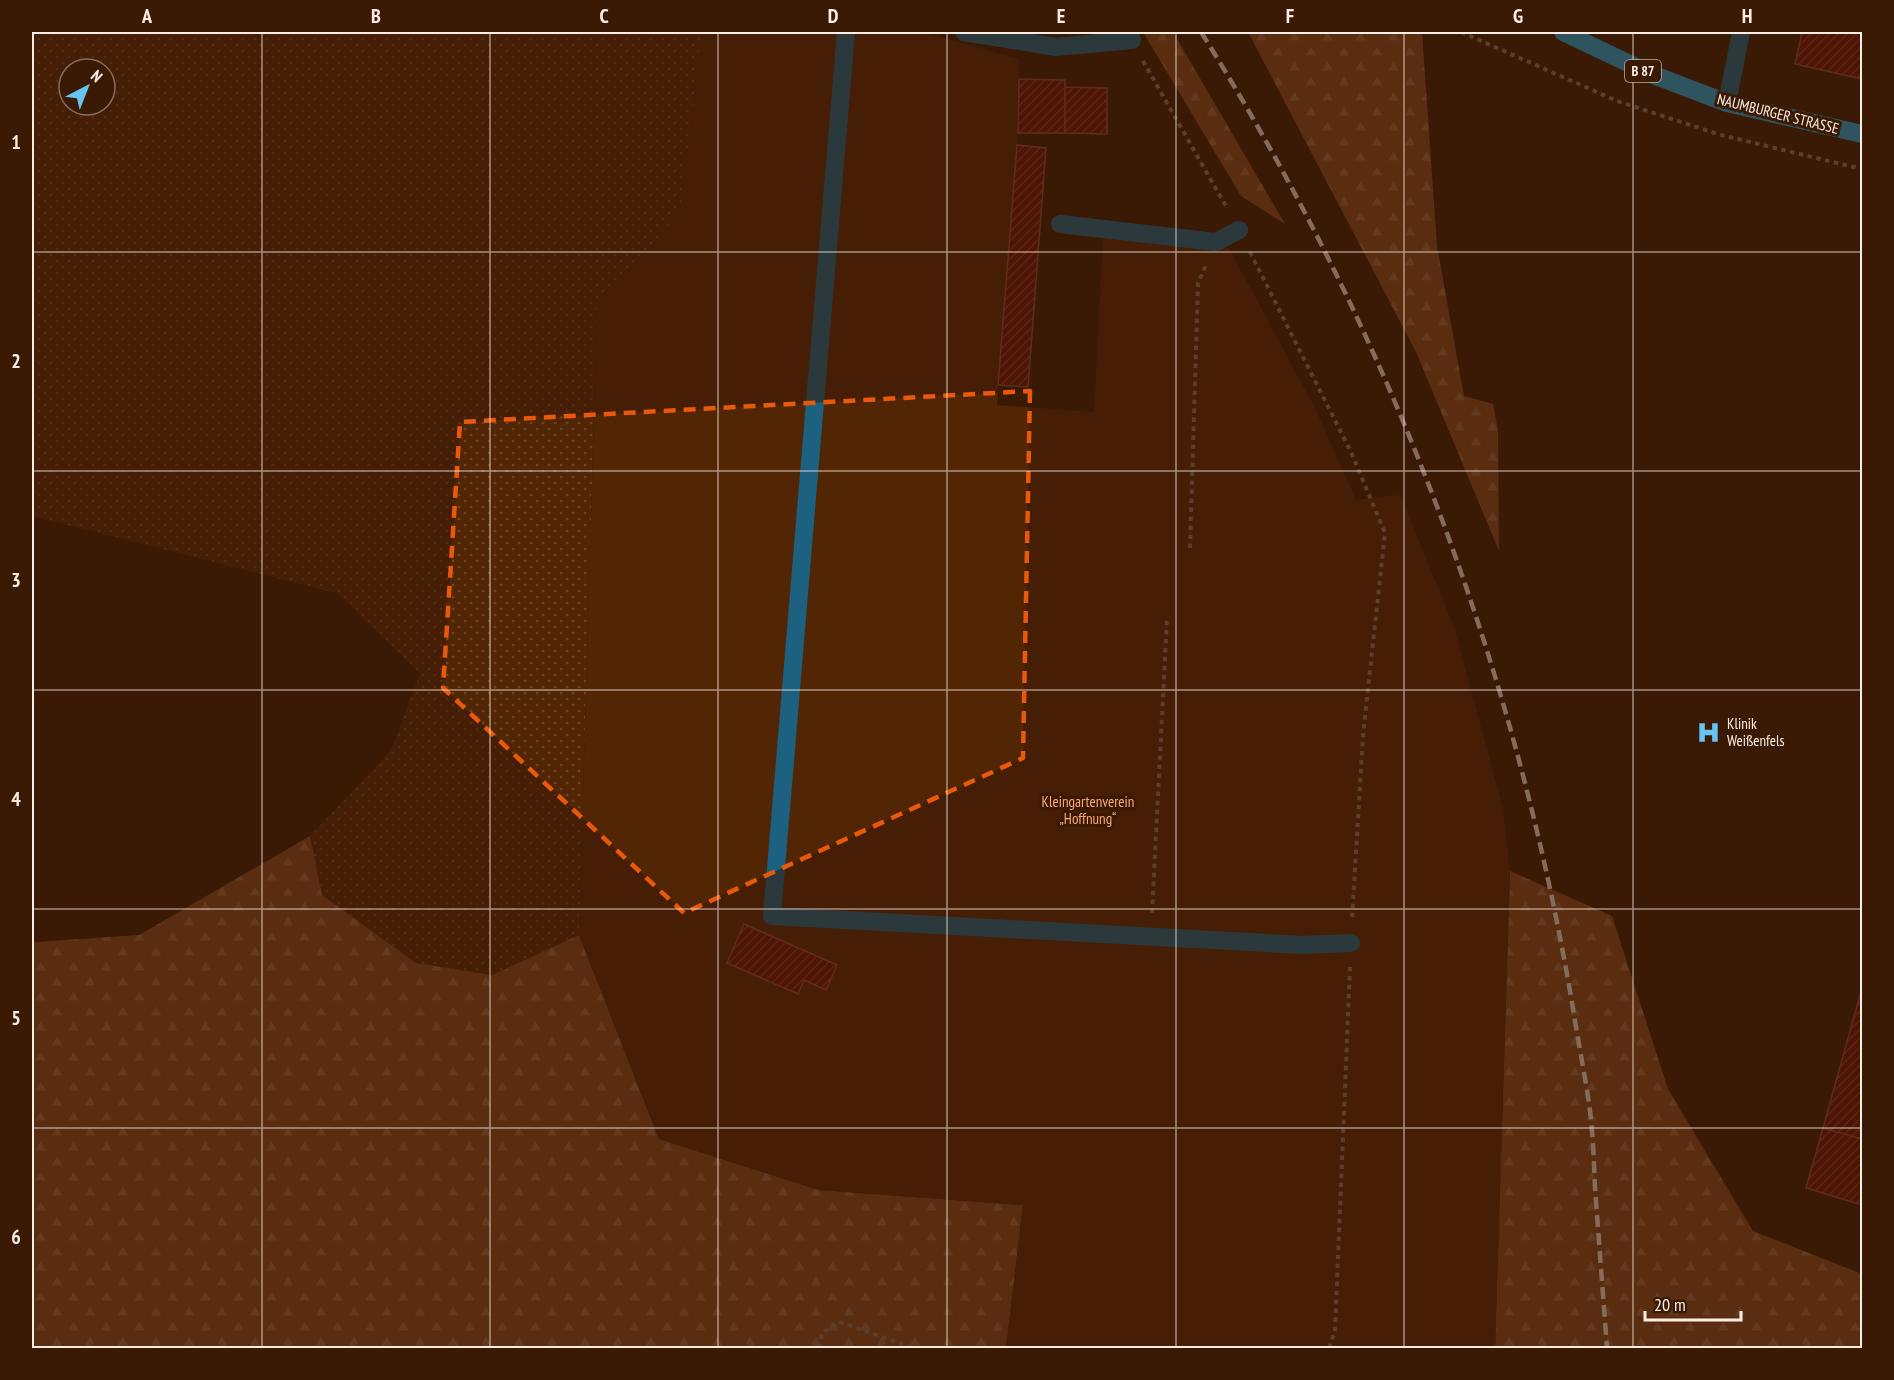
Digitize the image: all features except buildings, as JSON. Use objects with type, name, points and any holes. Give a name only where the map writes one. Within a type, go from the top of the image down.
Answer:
[{"type":"main road","name":"NAUMBURGER STRASSE","points":[[1563,32],[1651,74],[1726,103],[1863,135]]},
{"type":"street","points":[[846,32],[772,916],[1302,945],[1351,943]]},
{"type":"street","points":[[964,32],[1056,47],[1132,40]]},
{"type":"street","points":[[1726,103],[1741,32]]},
{"type":"street","points":[[1060,224],[1216,242],[1239,230]]},
{"type":"path","points":[[1461,32],[1617,101],[1721,135],[1863,169]]},
{"type":"path","points":[[1132,40],[1239,230],[1351,452],[1384,533],[1363,735],[1351,943],[1335,1331],[1329,1348]]},
{"type":"path","points":[[1190,548],[1198,283],[1216,242]]},
{"type":"path","points":[[1151,937],[1167,620]]},
{"type":"path","points":[[819,1348],[822,1332],[839,1322],[914,1348]]},
{"type":"highlighted area","points":[[1030,391],[1023,758],[684,913],[443,688],[460,422]]},
{"type":"green space","points":[[32,32],[702,32],[680,212],[597,309],[579,935],[492,975],[416,963],[322,895],[310,836],[391,750],[420,673],[336,593],[32,516]]},
{"type":"green space","name":"Kleingartenverein „Hoffnung“","points":[[702,32],[923,32],[1019,59],[1017,145],[997,405],[1094,412],[1103,238],[1229,248],[1315,408],[1356,500],[1400,494],[1454,627],[1503,808],[1510,871],[1495,1348],[1006,1348],[1023,1205],[819,1190],[659,1139],[579,935],[597,309],[680,212]]},
{"type":"green space","points":[[1143,32],[1173,32],[1285,224],[1241,196]]},
{"type":"green space","points":[[1248,32],[1422,32],[1437,246],[1464,396],[1493,404],[1498,430],[1499,551],[1416,352]]},
{"type":"green space","points":[[310,836],[322,895],[416,963],[492,975],[579,935],[659,1139],[819,1190],[1023,1205],[1006,1348],[32,1348],[32,941],[139,935]]},
{"type":"green space","points":[[1510,871],[1612,916],[1668,1089],[1753,1231],[1862,1274],[1862,1348],[1495,1348]]},
{"type":"railway","points":[[1201,32],[1269,147],[1331,264],[1387,385],[1438,508],[1481,633],[1519,761],[1550,890],[1587,1088],[1607,1348]]},
{"type":"place","name":"Klinik Weißenfels","points":[[1709,733]]}]
